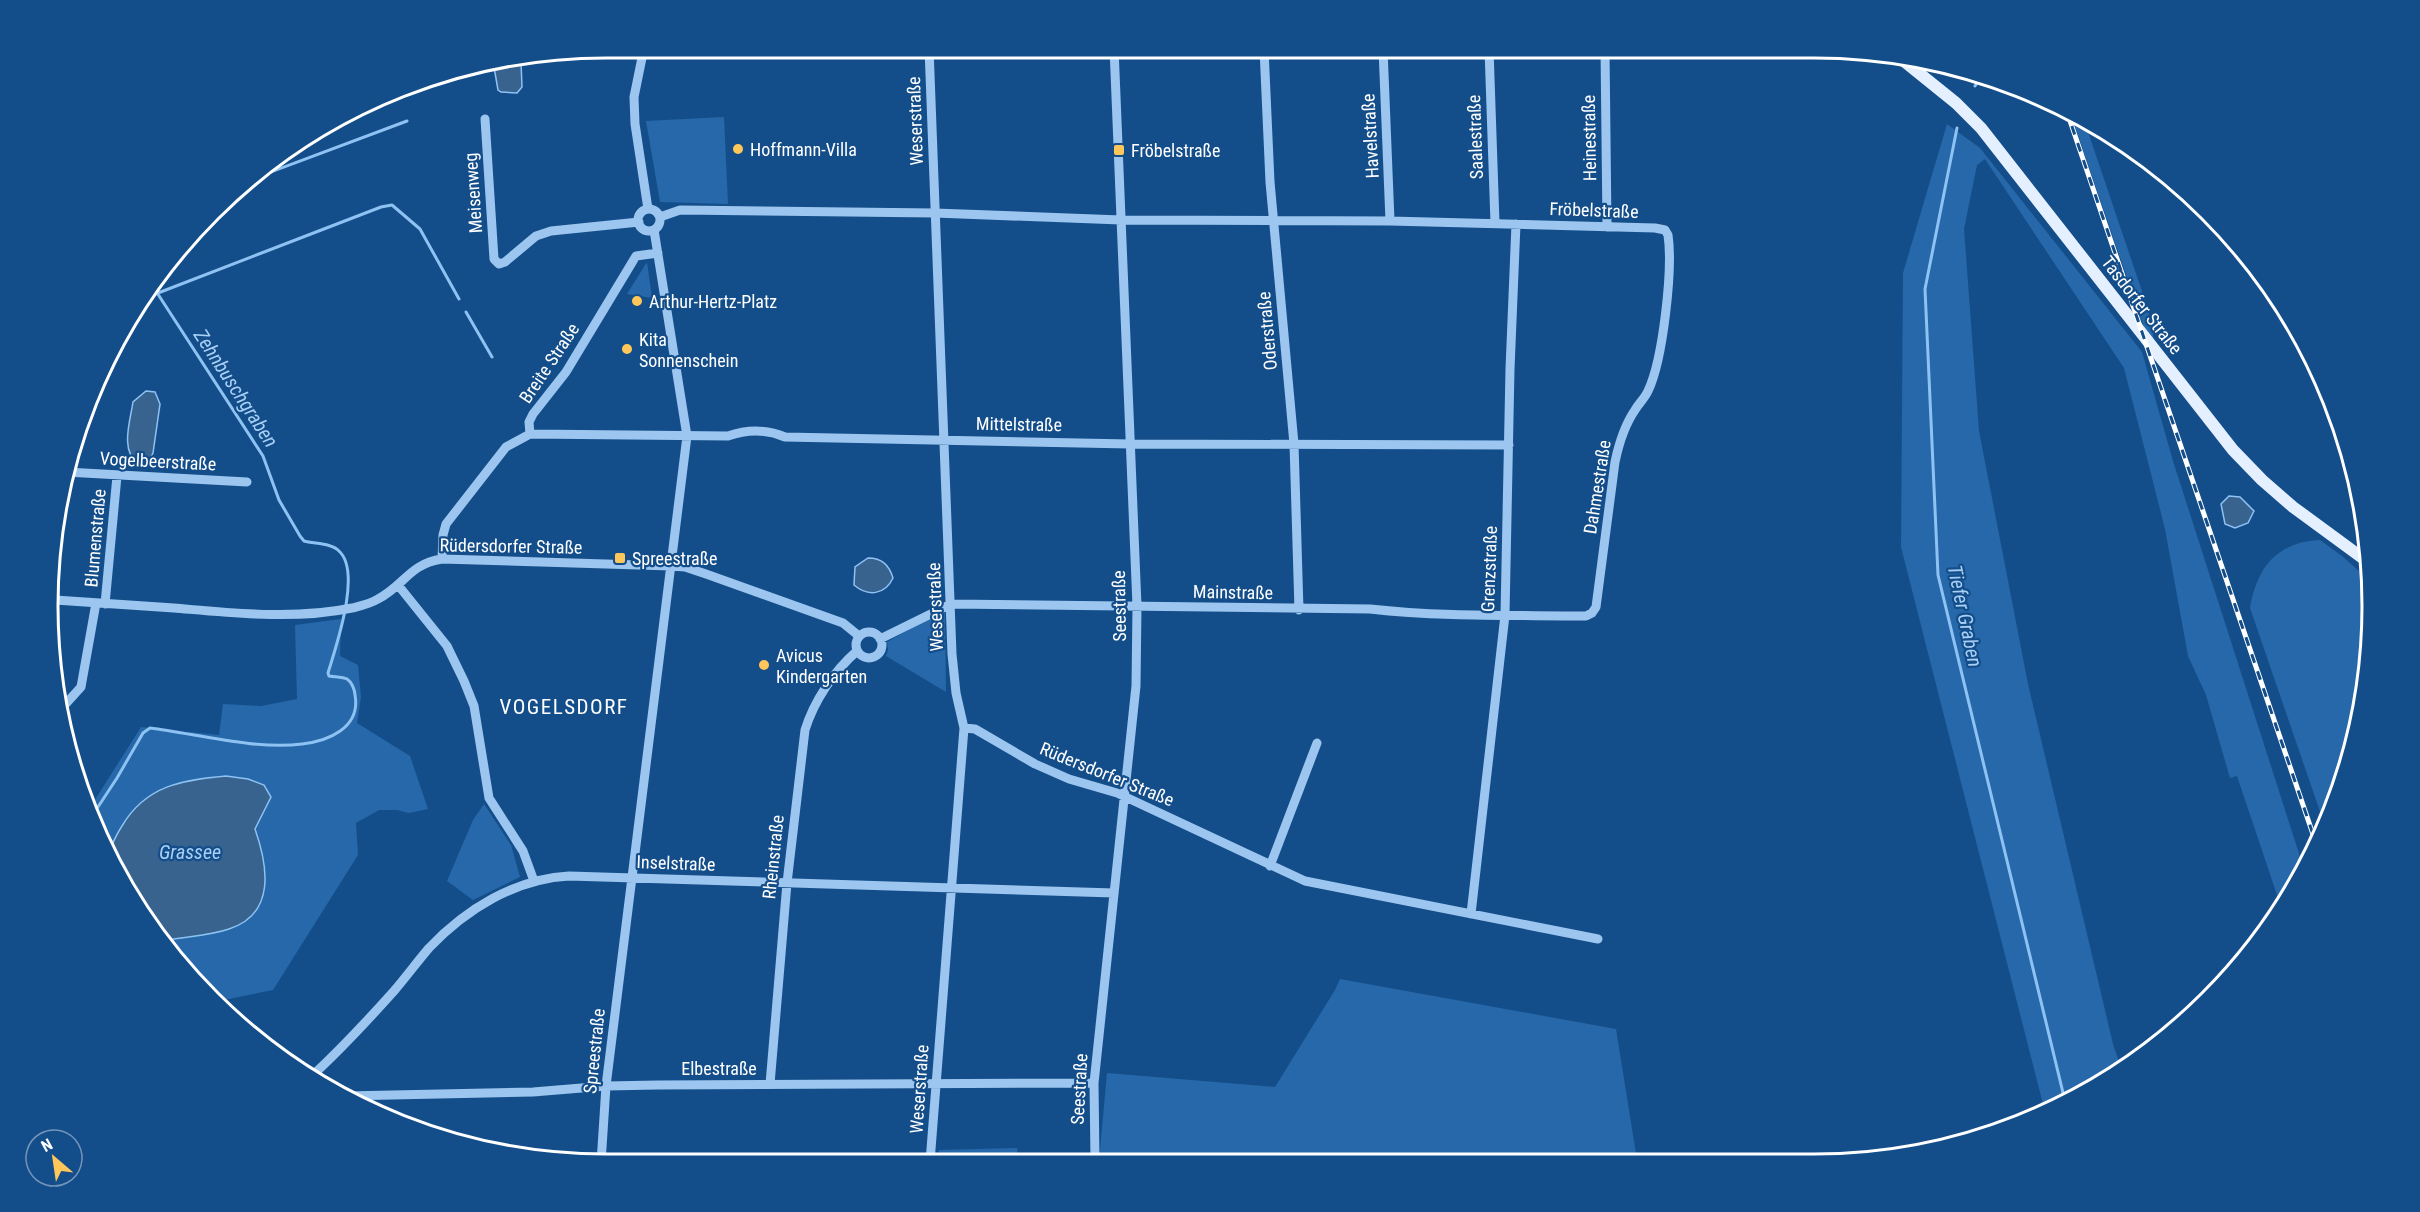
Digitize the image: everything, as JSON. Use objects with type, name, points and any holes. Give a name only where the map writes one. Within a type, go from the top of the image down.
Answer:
[{"type":"main road","name":"Tasdorfer Straße","points":[[1912,68],[1956,103],[1981,128],[2247,466],[2315,524],[2359,555]]},
{"type":"street","points":[[642,58],[633,97],[648,209]]},
{"type":"street","name":"Weserstraße","points":[[929,58],[951,604],[956,693],[964,728],[934,1084],[930,1154]]},
{"type":"street","name":"Seestraße","points":[[1095,1154],[1094,1083],[1136,686],[1137,606],[1114,58]]},
{"type":"street","name":"Oderstraße","points":[[1264,58],[1269,172],[1294,444],[1299,610]]},
{"type":"street","name":"Havelstraße","points":[[1383,58],[1390,221]]},
{"type":"street","name":"Saalestraße","points":[[1489,58],[1495,223]]},
{"type":"street","name":"Heinestraße","points":[[1605,58],[1607,227]]},
{"type":"street","name":"Meisenweg","points":[[485,119],[494,259],[499,264],[505,262],[536,236],[551,231],[639,222]]},
{"type":"street","points":[[648,209],[660,217],[660,225],[654,230],[644,230],[639,222],[642,212],[648,209]]},
{"type":"street","name":"Fröbelstraße","points":[[660,217],[680,210],[935,213],[1120,220],[1495,223],[1665,230]]},
{"type":"street","name":"Grenzstraße","points":[[1471,914],[1505,615],[1510,369],[1516,224]]},
{"type":"street","name":"Spreestraße","points":[[602,1154],[606,1086],[687,436],[654,230]]},
{"type":"street","name":"Dahmestraße","points":[[1592,613],[1596,607],[1615,462],[1620,440],[1635,409],[1647,393],[1661,341],[1666,308],[1669,241],[1665,230]]},
{"type":"street","name":"Breite Straße","points":[[442,559],[446,524],[506,447],[530,434],[529,422],[533,414],[566,372],[636,256],[658,253]]},
{"type":"street","name":"Mittelstraße","points":[[530,434],[728,436],[744,431],[771,431],[785,437],[1130,444],[1509,445]]},
{"type":"street","name":"Vogelbeerstraße","points":[[75,473],[247,482]]},
{"type":"street","name":"Blumenstraße","points":[[67,702],[81,687],[101,603],[117,476]]},
{"type":"street","name":"Rüdersdorfer Straße","points":[[58,600],[254,614],[338,610],[378,599],[398,585],[417,566],[442,559],[671,566],[706,573],[843,623],[859,636]]},
{"type":"street","points":[[398,585],[447,646],[464,681],[474,706],[489,798],[523,851],[534,881]]},
{"type":"street","name":"Mainstraße","points":[[880,639],[951,604],[1299,610],[1370,609],[1418,614],[1586,616],[1592,613]]},
{"type":"street","points":[[871,632],[880,639],[880,651],[875,657],[867,658],[857,651],[856,643],[859,636],[871,632]]},
{"type":"street","name":"Rheinstraße","points":[[770,1084],[801,749],[810,715],[822,692],[857,651]]},
{"type":"street","name":"Rüdersdorfer Straße","points":[[964,728],[975,729],[1035,764],[1069,779],[1125,796],[1305,881],[1598,939]]},
{"type":"street","points":[[1270,866],[1317,743]]},
{"type":"street","name":"Inselstraße","points":[[318,1071],[340,1051],[448,930],[485,903],[534,881],[569,876],[1114,893]]},
{"type":"street","name":"Elbestraße","points":[[361,1096],[533,1092],[606,1086],[1094,1083]]},
{"type":"shaded area","points":[[724,117],[728,204],[660,202],[646,121]]},
{"type":"shaded area","points":[[1947,124],[1980,148],[2142,352],[2173,461],[2300,857],[2278,897],[2237,776],[2230,778],[2206,695],[2188,656],[2165,529],[2124,368],[1985,159],[1977,165],[1964,229],[1979,431],[2028,684],[2119,1061],[2088,1080],[2043,1103],[1901,547],[1903,273]]},
{"type":"shaded area","points":[[2074,125],[2088,132],[2148,309],[2155,345],[2146,333]]},
{"type":"shaded area","points":[[647,262],[652,298],[627,294]]},
{"type":"shaded area","points":[[2320,540],[2360,572],[2362,606],[2357,677],[2343,748],[2321,814],[2250,608],[2258,580],[2272,559],[2292,546]]},
{"type":"shaded area","points":[[945,613],[946,692],[886,656],[887,642],[928,619]]},
{"type":"shaded area","points":[[341,619],[340,656],[358,665],[361,697],[357,723],[410,756],[428,809],[409,813],[379,810],[356,823],[358,855],[273,990],[226,1000],[194,967],[172,939],[176,938],[261,845],[255,829],[271,797],[113,845],[95,800],[141,727],[219,735],[223,704],[261,706],[297,699],[295,625]]},
{"type":"shaded area","points":[[484,804],[511,845],[520,877],[473,900],[447,881],[473,820]]},
{"type":"shaded area","points":[[1340,979],[1616,1029],[1636,1154],[1100,1154],[1107,1073],[1275,1087]]},
{"type":"shaded area","points":[[1017,1148],[1017,1154],[939,1154],[939,1150]]},
{"type":"water","points":[[521,65],[522,87],[517,93],[498,90],[495,70]]},
{"type":"water","points":[[146,391],[155,392],[160,404],[153,453],[148,462],[138,464],[129,451],[128,435],[133,402]]},
{"type":"water","points":[[2229,496],[2240,497],[2254,511],[2248,523],[2235,528],[2225,524],[2221,504]]},
{"type":"water","points":[[868,558],[881,561],[887,566],[893,578],[890,584],[881,591],[870,593],[854,585],[855,567]]},
{"type":"water","name":"Grassee","points":[[226,776],[248,779],[264,785],[271,797],[255,829],[263,858],[264,887],[261,901],[255,912],[244,922],[206,935],[172,939],[132,880],[113,843],[120,829],[142,801],[167,787]]},
{"type":"waterway","points":[[275,170],[407,121]]},
{"type":"waterway","name":"Tiefer Graben","points":[[1957,128],[1925,289],[1938,575],[2063,1093]]},
{"type":"waterway","points":[[158,293],[381,207],[392,205],[420,229],[459,299]]},
{"type":"waterway","name":"Zehnbuschgraben","points":[[97,808],[143,733],[150,728],[246,743],[302,744],[322,740],[341,731],[353,716],[356,706],[350,682],[345,678],[329,676],[328,673],[341,628],[348,592],[345,561],[336,548],[304,541],[300,536],[279,500],[263,456],[157,293]]},
{"type":"waterway","points":[[466,312],[492,357]]},
{"type":"railway","points":[[2071,123],[2312,832]]},
{"type":"place","name":"Hoffmann-Villa","points":[[738,149]]},
{"type":"place","name":"Fröbelstraße","points":[[1119,150]]},
{"type":"place","name":"Arthur-Hertz-Platz","points":[[637,301]]},
{"type":"place","name":"Kita Sonnenschein","points":[[627,349]]},
{"type":"place","name":"Spreestraße","points":[[620,558]]},
{"type":"place","name":"Avicus Kindergarten","points":[[764,665]]},
{"type":"district","name":"VOGELSDORF","points":[[564,707]]}]
